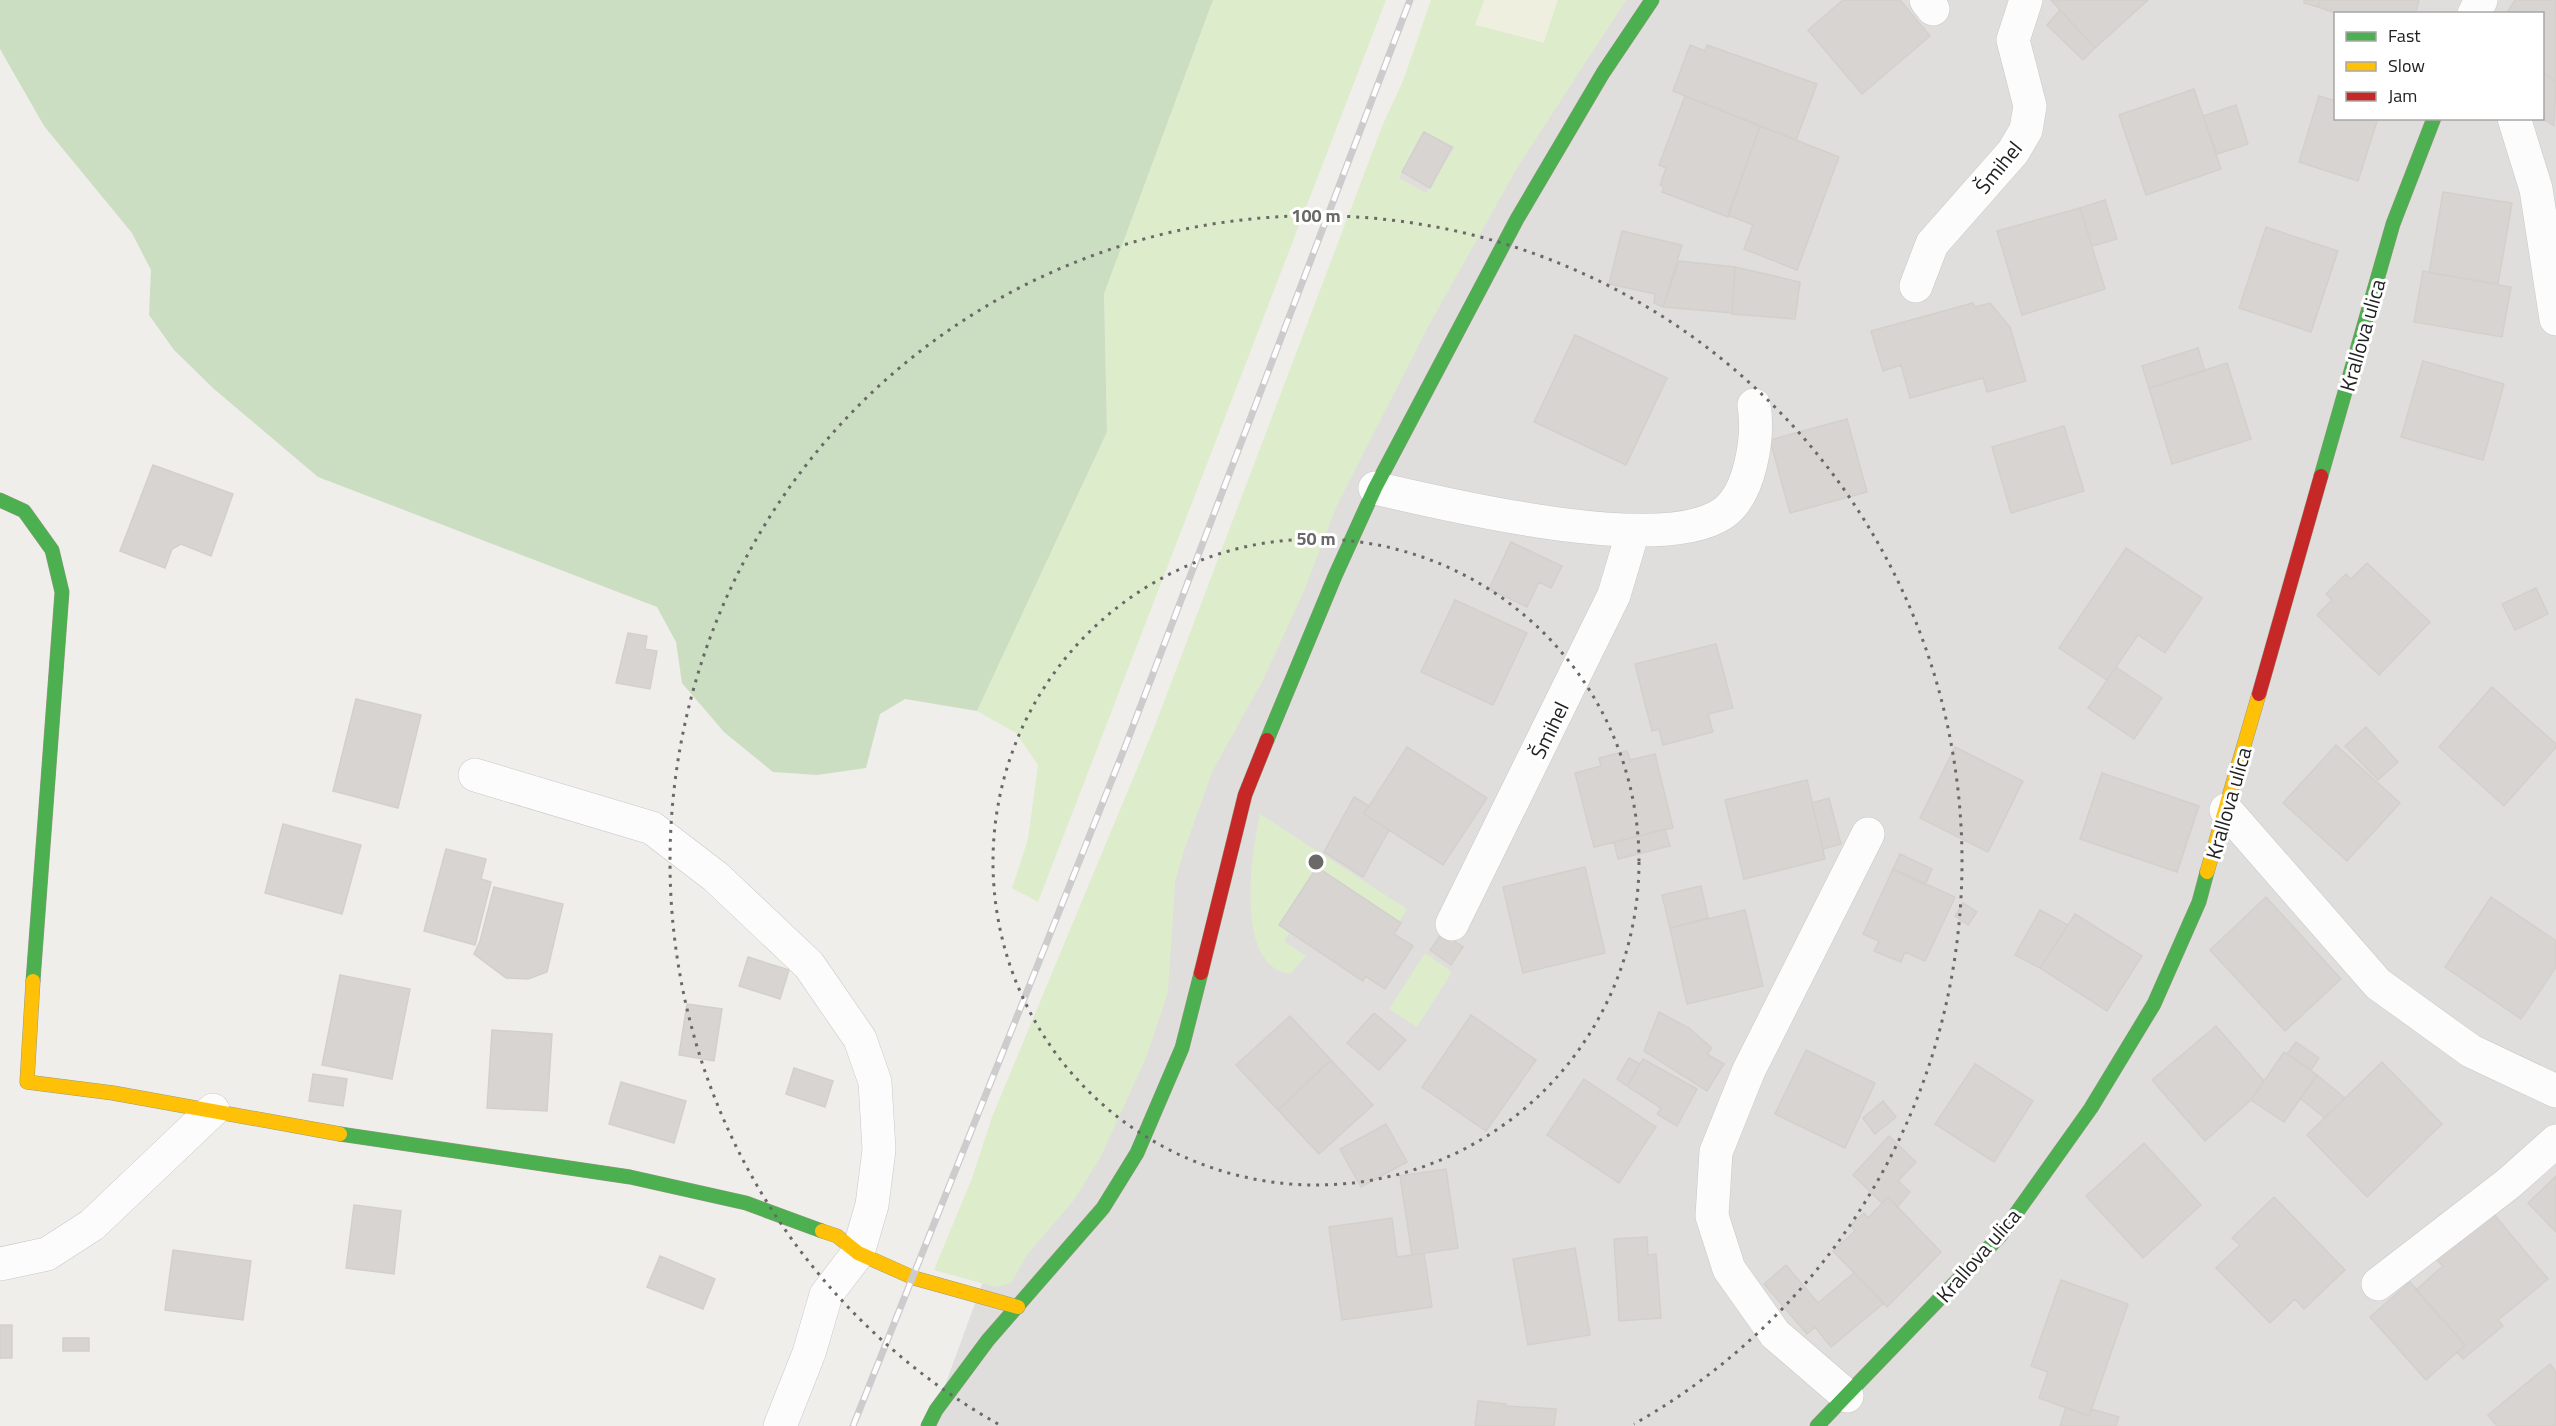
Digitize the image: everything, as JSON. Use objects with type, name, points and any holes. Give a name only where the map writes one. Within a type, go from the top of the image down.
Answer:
[{"type":"street","points":[[928,1426],[936,1410],[988,1340],[1103,1208],[1137,1153],[1160,1106],[1182,1048],[1245,795],[1335,576],[1375,488],[1517,219],[1604,73],[1652,0]]},
{"type":"street","name":"Šmihel","points":[[1916,286],[1932,244],[2013,152],[2026,130],[2030,106],[2013,40],[2026,0]]},
{"type":"street","name":"Krallova ulica","points":[[1817,1426],[2000,1236],[2091,1108],[2154,1004],[2199,902],[2393,224],[2433,120]]},
{"type":"street","points":[[2515,120],[2536,189],[2556,319]]},
{"type":"street","points":[[1375,488],[1482,513],[1633,531],[1686,526],[1720,516],[1732,506],[1750,470],[1757,424],[1754,405]]},
{"type":"street","points":[[0,500],[24,511],[52,550],[62,592],[38,882],[27,1082],[213,1110],[357,1137],[630,1177],[746,1203],[837,1236],[858,1254],[924,1281],[1018,1307]]},
{"type":"street","name":"Šmihel","points":[[1452,924],[1614,594],[1633,531]]},
{"type":"street","points":[[475,775],[652,828],[716,877],[808,965],[860,1039],[875,1082],[879,1150],[872,1205],[858,1254],[826,1295],[808,1353],[780,1426]]},
{"type":"street","points":[[2226,810],[2378,984],[2471,1051],[2556,1091]]},
{"type":"street","points":[[1847,1396],[1775,1334],[1729,1269],[1712,1216],[1716,1152],[1749,1070],[1868,834]]},
{"type":"street","points":[[0,1264],[47,1254],[92,1225],[213,1110]]},
{"type":"street","points":[[2378,1284],[2510,1183],[2556,1141]]},
{"type":"shaded area","points":[[1454,0],[2556,0],[2556,1426],[933,1426],[936,1410],[1381,193]]},
{"type":"green space","points":[[0,0],[1213,0],[1104,294],[1107,432],[977,711],[905,699],[880,714],[866,768],[817,775],[773,772],[724,732],[682,683],[676,642],[657,607],[318,477],[214,389],[174,350],[149,315],[151,270],[132,233],[44,126],[0,49]]},
{"type":"green space","points":[[1213,0],[1386,0],[1038,902],[1012,888],[1028,839],[1038,765],[1016,733],[977,711],[1107,432],[1104,294]]},
{"type":"green space","points":[[1431,0],[1484,0],[1475,25],[1544,43],[1558,0],[1626,0],[1517,168],[1428,327],[1337,505],[1304,591],[1263,680],[1212,772],[1175,882],[1168,992],[1146,1058],[1100,1158],[1074,1200],[1027,1255],[1011,1283],[995,1287],[934,1270],[972,1178],[992,1117],[1154,728],[1383,124],[1403,81]],"holes":[[[1422,132],[1455,147],[1426,193],[1399,178]]]},
{"type":"green space","points":[[1484,0],[1558,0],[1544,43],[1474,25]]},
{"type":"green space","points":[[1260,814],[1407,909],[1399,922],[1317,867],[1279,925],[1290,932],[1284,941],[1306,956],[1290,974],[1272,966],[1260,951],[1253,930],[1251,905],[1253,853]]},
{"type":"green space","points":[[1425,953],[1452,972],[1417,1027],[1389,1009]]},
{"type":"building","points":[[1843,0],[1900,0],[1930,36],[1862,94],[1808,30]]},
{"type":"building","points":[[2051,0],[2148,0],[2095,48]]},
{"type":"building","points":[[2304,0],[2320,0],[2318,7],[2304,3]]},
{"type":"building","points":[[2320,0],[2419,0],[2416,12],[2334,13],[2318,7]]},
{"type":"building","points":[[2515,0],[2556,0],[2556,82],[2544,73],[2544,12],[2508,11]]},
{"type":"building","points":[[2060,10],[2095,48],[2083,60],[2047,25]]},
{"type":"building","points":[[1690,45],[1705,51],[1707,45],[1817,84],[1796,140],[1673,91]]},
{"type":"building","points":[[2544,73],[2556,82],[2554,126],[2544,119]]},
{"type":"building","points":[[2194,89],[2221,169],[2146,195],[2119,115]]},
{"type":"building","points":[[1685,96],[1760,126],[1728,217],[1662,192],[1664,187],[1660,185],[1666,168],[1659,165]]},
{"type":"building","points":[[2319,96],[2334,100],[2334,120],[2377,120],[2358,181],[2299,162]]},
{"type":"building","points":[[2236,105],[2248,144],[2217,154],[2203,116]]},
{"type":"building","points":[[1760,126],[1839,157],[1797,270],[1744,249],[1753,225],[1728,215]]},
{"type":"building","points":[[1424,132],[1452,147],[1430,188],[1402,172]]},
{"type":"building","points":[[2443,192],[2512,203],[2498,284],[2429,273]]},
{"type":"building","points":[[2105,200],[2117,239],[2092,246],[2080,208]]},
{"type":"building","points":[[2080,208],[2105,289],[2022,315],[1997,231]]},
{"type":"building","points":[[2266,227],[2338,251],[2311,332],[2239,308]]},
{"type":"building","points":[[1622,231],[1682,245],[1663,307],[1654,303],[1655,294],[1609,284]]},
{"type":"building","points":[[1679,261],[1735,267],[1732,313],[1663,307]]},
{"type":"building","points":[[1735,267],[1800,282],[1795,319],[1732,314]]},
{"type":"building","points":[[2423,271],[2511,287],[2502,337],[2414,322]]},
{"type":"building","points":[[1973,303],[1975,307],[1990,303],[2010,327],[2026,381],[1987,392],[1983,378],[1910,398],[1901,365],[1883,371],[1871,331]]},
{"type":"building","points":[[1575,335],[1667,378],[1626,465],[1534,422]]},
{"type":"building","points":[[2198,348],[2205,371],[2149,388],[2142,366]]},
{"type":"building","points":[[2423,361],[2504,384],[2483,460],[2401,437]]},
{"type":"building","points":[[2227,363],[2251,439],[2172,464],[2149,388]]},
{"type":"building","points":[[1847,419],[1867,492],[1790,513],[1770,440]]},
{"type":"building","points":[[2064,426],[2084,491],[2011,513],[1992,447]]},
{"type":"building","points":[[153,465],[233,494],[211,556],[181,544],[172,549],[165,568],[120,551]]},
{"type":"building","points":[[1511,542],[1562,566],[1551,588],[1539,582],[1527,607],[1489,589]]},
{"type":"building","points":[[2126,548],[2202,598],[2165,653],[2138,635],[2107,680],[2059,648]]},
{"type":"building","points":[[2367,563],[2430,622],[2379,675],[2317,615],[2332,600],[2326,594],[2346,574],[2351,579]]},
{"type":"building","points":[[2536,588],[2548,614],[2515,630],[2502,604]]},
{"type":"building","points":[[1455,600],[1527,633],[1493,705],[1421,672]]},
{"type":"building","points":[[628,633],[647,636],[645,649],[657,651],[650,689],[616,683]]},
{"type":"building","points":[[1716,644],[1733,708],[1708,714],[1713,732],[1663,745],[1659,729],[1652,731],[1635,664]]},
{"type":"building","points":[[2116,667],[2162,698],[2134,739],[2088,708]]},
{"type":"building","points":[[2492,687],[2556,744],[2556,747],[2504,806],[2439,747]]},
{"type":"building","points":[[356,699],[421,715],[398,808],[333,791]]},
{"type":"building","points":[[2366,727],[2398,762],[2378,780],[2345,746]]},
{"type":"building","points":[[2336,745],[2400,803],[2347,861],[2283,803]]},
{"type":"building","points":[[1407,747],[1487,798],[1443,865],[1364,814]]},
{"type":"building","points":[[1955,747],[2023,781],[1988,852],[1920,818]]},
{"type":"building","points":[[1627,751],[1630,760],[1655,754],[1673,828],[1594,847],[1575,773],[1601,766],[1599,758]]},
{"type":"building","points":[[2102,773],[2199,806],[2177,872],[2080,839]]},
{"type":"building","points":[[1807,780],[1825,859],[1744,879],[1725,800]]},
{"type":"building","points":[[1354,797],[1369,806],[1364,814],[1389,830],[1363,877],[1324,852]]},
{"type":"building","points":[[1829,798],[1841,844],[1823,849],[1812,803]]},
{"type":"building","points":[[283,824],[361,845],[342,914],[265,893]]},
{"type":"building","points":[[1665,829],[1670,846],[1618,859],[1614,842]]},
{"type":"building","points":[[446,849],[486,859],[481,879],[491,882],[475,945],[424,931]]},
{"type":"building","points":[[1900,854],[1932,869],[1925,885],[1893,869]]},
{"type":"building","points":[[1317,867],[1401,923],[1394,934],[1413,946],[1385,989],[1365,976],[1363,981],[1279,925]]},
{"type":"building","points":[[1585,867],[1605,953],[1523,973],[1503,887]]},
{"type":"building","points":[[1893,869],[1955,897],[1925,961],[1905,952],[1901,962],[1874,951],[1879,941],[1863,934]]},
{"type":"building","points":[[1701,886],[1708,918],[1670,928],[1662,895]]},
{"type":"building","points":[[494,887],[563,904],[547,972],[528,979],[506,978],[474,954],[480,941]]},
{"type":"building","points":[[2266,897],[2341,979],[2285,1031],[2210,950]]},
{"type":"building","points":[[2491,897],[2556,941],[2556,967],[2521,1019],[2445,967]]},
{"type":"building","points":[[1963,903],[1977,912],[1968,925],[1955,916]]},
{"type":"building","points":[[1745,910],[1763,986],[1687,1004],[1670,928]]},
{"type":"building","points":[[2040,910],[2068,925],[2040,968],[2015,955]]},
{"type":"building","points":[[2075,914],[2142,956],[2107,1011],[2040,968]]},
{"type":"building","points":[[1442,933],[1463,947],[1451,965],[1430,950]]},
{"type":"building","points":[[748,957],[789,970],[780,999],[739,986]]},
{"type":"building","points":[[340,975],[410,989],[392,1079],[322,1065]]},
{"type":"building","points":[[687,1004],[722,1009],[714,1061],[679,1055]]},
{"type":"building","points":[[1659,1012],[1689,1028],[1712,1048],[1707,1054],[1724,1064],[1707,1091],[1644,1051]]},
{"type":"building","points":[[1374,1013],[1406,1040],[1379,1070],[1347,1043]]},
{"type":"building","points":[[1471,1015],[1536,1060],[1486,1131],[1422,1087]]},
{"type":"building","points":[[1290,1016],[1331,1060],[1278,1110],[1236,1065]]},
{"type":"building","points":[[2216,1026],[2264,1081],[2251,1100],[2205,1141],[2152,1080]]},
{"type":"building","points":[[492,1030],[552,1034],[547,1111],[487,1108]]},
{"type":"building","points":[[2296,1042],[2319,1058],[2311,1070],[2287,1054]]},
{"type":"building","points":[[1806,1050],[1875,1083],[1845,1148],[1775,1114]]},
{"type":"building","points":[[2284,1052],[2317,1075],[2284,1122],[2251,1100]]},
{"type":"building","points":[[1629,1058],[1640,1064],[1627,1086],[1617,1079]]},
{"type":"building","points":[[1643,1059],[1697,1089],[1677,1126],[1657,1114],[1661,1108],[1627,1086]]},
{"type":"building","points":[[1331,1060],[1373,1105],[1319,1154],[1278,1110]]},
{"type":"building","points":[[2382,1062],[2442,1124],[2367,1197],[2307,1135]]},
{"type":"building","points":[[1975,1064],[2033,1101],[1994,1162],[1935,1124]]},
{"type":"building","points":[[794,1068],[833,1081],[825,1107],[786,1094]]},
{"type":"building","points":[[313,1074],[347,1079],[343,1106],[309,1101]]},
{"type":"building","points":[[2317,1075],[2345,1098],[2325,1118],[2300,1098]]},
{"type":"building","points":[[1584,1079],[1656,1127],[1619,1183],[1547,1135]]},
{"type":"building","points":[[621,1082],[686,1101],[674,1143],[609,1124]]},
{"type":"building","points":[[1883,1101],[1896,1117],[1875,1134],[1863,1118]]},
{"type":"building","points":[[1386,1124],[1407,1162],[1361,1187],[1340,1149]]},
{"type":"building","points":[[1889,1136],[1916,1162],[1898,1181],[1910,1192],[1897,1207],[1888,1197],[1882,1203],[1853,1175]]},
{"type":"building","points":[[2144,1143],[2201,1205],[2143,1258],[2086,1196]]},
{"type":"building","points":[[1446,1169],[1458,1248],[1412,1255],[1400,1176]]},
{"type":"building","points":[[2556,1176],[2556,1232],[2528,1203]]},
{"type":"building","points":[[1888,1197],[1941,1252],[1887,1307],[1833,1251],[1855,1231],[1851,1225],[1864,1213],[1868,1218]]},
{"type":"building","points":[[2274,1197],[2345,1270],[2304,1309],[2295,1299],[2270,1323],[2216,1268],[2240,1245],[2232,1238]]},
{"type":"building","points":[[354,1205],[401,1211],[394,1274],[346,1268]]},
{"type":"building","points":[[2492,1212],[2548,1279],[2498,1320],[2503,1326],[2463,1359],[2457,1352],[2465,1345],[2416,1290],[2443,1266],[2436,1259]]},
{"type":"building","points":[[1392,1218],[1397,1257],[1424,1253],[1432,1307],[1342,1320],[1329,1227]]},
{"type":"building","points":[[1647,1237],[1648,1255],[1656,1254],[1661,1318],[1619,1321],[1614,1239]]},
{"type":"building","points":[[1575,1248],[1590,1335],[1528,1345],[1513,1259]]},
{"type":"building","points":[[173,1250],[251,1261],[243,1320],[165,1310]]},
{"type":"building","points":[[660,1256],[715,1279],[703,1309],[647,1287]]},
{"type":"building","points":[[1786,1265],[1818,1303],[1854,1273],[1884,1303],[1831,1347],[1815,1327],[1807,1334],[1764,1284]]},
{"type":"building","points":[[2061,1280],[2128,1304],[2089,1416],[2039,1398],[2048,1372],[2031,1366]]},
{"type":"building","points":[[2410,1282],[2465,1345],[2426,1380],[2370,1317]]},
{"type":"building","points":[[0,1325],[12,1325],[12,1358],[0,1358]]},
{"type":"building","points":[[63,1338],[89,1338],[89,1351],[63,1351]]},
{"type":"building","points":[[2550,1364],[2556,1372],[2556,1426],[2497,1426],[2488,1415]]},
{"type":"building","points":[[1478,1401],[1506,1404],[1506,1406],[1556,1409],[1554,1426],[1475,1426]]},
{"type":"building","points":[[2066,1407],[2089,1416],[2091,1409],[2119,1417],[2116,1426],[2060,1426]]},
{"type":"railway","points":[[853,1426],[1125,747],[1410,0]]},
{"type":"traffic: fast","points":[[1267,740],[1335,576],[1375,488],[1517,219],[1603,73],[1652,0]]},
{"type":"traffic: fast","points":[[2321,476],[2393,224],[2433,120]]},
{"type":"traffic: fast","points":[[0,500],[24,511],[52,550],[62,592],[33,981]]},
{"type":"traffic: fast","points":[[1817,1426],[2000,1236],[2091,1108],[2154,1004],[2199,902],[2207,872]]},
{"type":"traffic: fast","points":[[928,1426],[936,1410],[988,1340],[1103,1208],[1137,1153],[1182,1048],[1201,973]]},
{"type":"traffic: fast","points":[[340,1134],[630,1177],[746,1203],[822,1231]]},
{"type":"traffic: slow","points":[[2207,872],[2259,694]]},
{"type":"traffic: slow","points":[[33,981],[27,1082],[113,1093],[340,1134]]},
{"type":"traffic: slow","points":[[822,1231],[837,1236],[858,1253],[914,1278],[1018,1307]]},
{"type":"traffic: jam","points":[[2259,694],[2321,476]]},
{"type":"traffic: jam","points":[[1201,973],[1245,795],[1267,740]]}]
